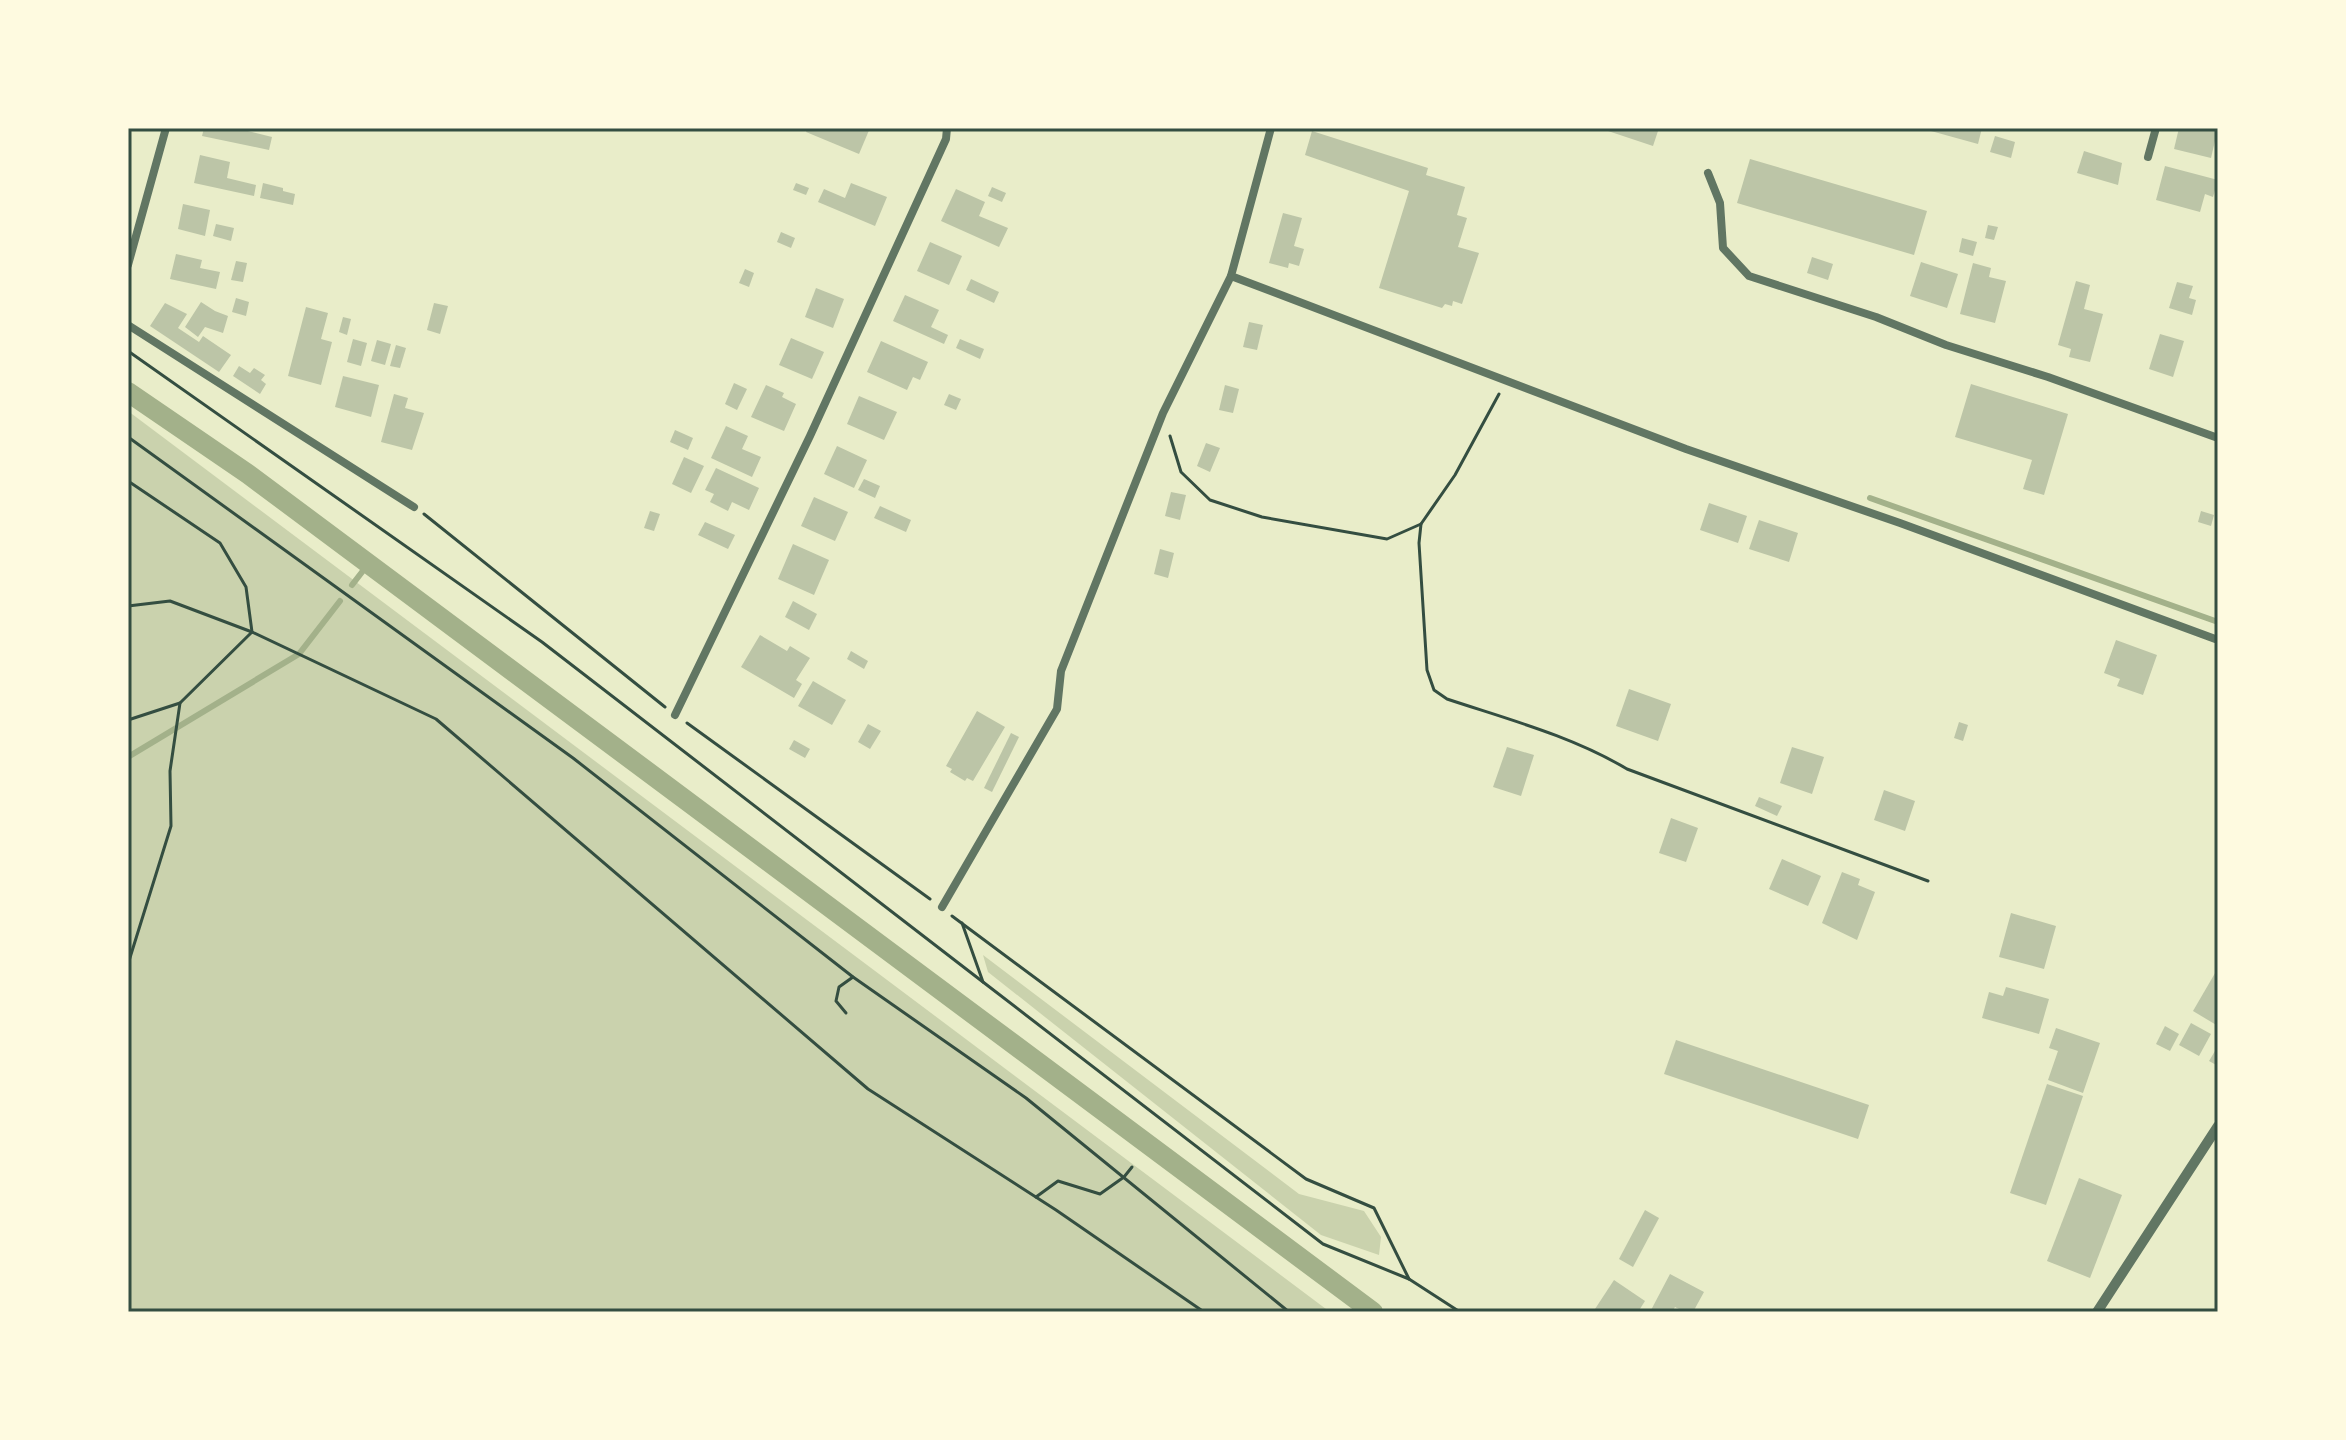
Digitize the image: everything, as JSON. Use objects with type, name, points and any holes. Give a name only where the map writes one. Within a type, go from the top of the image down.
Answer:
[{"type":"street","points":[[128,265],[166,128]]},
{"type":"street","points":[[675,715],[817,422],[946,139],[947,128]]},
{"type":"street","points":[[942,907],[1057,709],[1061,671],[1163,413],[1231,276],[1271,128]]},
{"type":"street","points":[[2148,157],[2156,128]]},
{"type":"street","points":[[1708,173],[1720,203],[1723,248],[1749,276],[1876,317],[1946,345],[2048,377],[2218,438]]},
{"type":"street","points":[[1231,276],[1686,449],[1900,523],[2218,640]]},
{"type":"street","points":[[128,325],[414,507]]},
{"type":"street","points":[[2097,1312],[2218,1126]]},
{"type":"path","points":[[128,351],[542,642],[1323,1244],[1409,1279],[1460,1312]]},
{"type":"path","points":[[1506,382],[1455,475],[1421,524],[1419,543],[1427,670],[1434,690],[1447,699],[1593,751],[1627,769],[1928,881]]},
{"type":"path","points":[[1163,413],[1181,472],[1210,500],[1262,517],[1387,539],[1421,524]]},
{"type":"path","points":[[128,437],[573,758],[853,977],[1026,1098],[1289,1312]]},
{"type":"path","points":[[128,481],[220,543],[246,587],[252,632]]},
{"type":"path","points":[[128,606],[170,601],[252,632],[436,719],[868,1089],[1036,1197],[1204,1312]]},
{"type":"path","points":[[128,720],[180,703],[252,632]]},
{"type":"path","points":[[128,964],[171,826],[170,771],[180,703]]},
{"type":"path","points":[[942,907],[1306,1179],[1374,1208],[1409,1279]]},
{"type":"path","points":[[962,923],[983,982]]},
{"type":"path","points":[[846,1013],[836,1001],[839,987],[853,977]]},
{"type":"path","points":[[1036,1197],[1058,1181],[1100,1194],[1124,1177],[1132,1167]]},
{"type":"green space","points":[[128,411],[1330,1312],[128,1312]]},
{"type":"green space","points":[[983,955],[1299,1194],[1364,1211],[1381,1237],[1379,1255],[1321,1235],[988,972]]},
{"type":"building","points":[[204,128],[236,128],[272,137],[269,150],[202,136]]},
{"type":"building","points":[[808,128],[870,128],[859,154],[806,132]]},
{"type":"building","points":[[1599,128],[1659,128],[1653,146]]},
{"type":"building","points":[[1920,128],[1982,128],[1978,144]]},
{"type":"building","points":[[2179,128],[2218,128],[2211,158],[2174,149]]},
{"type":"building","points":[[1312,131],[1428,168],[1426,175],[1465,187],[1457,215],[1467,218],[1458,247],[1479,253],[1462,304],[1453,301],[1452,306],[1445,304],[1442,308],[1379,288],[1409,191],[1305,155]]},
{"type":"building","points":[[1995,136],[2015,142],[2011,158],[1990,152]]},
{"type":"building","points":[[2084,151],[2122,163],[2118,185],[2077,173]]},
{"type":"building","points":[[200,155],[230,162],[227,178],[256,185],[254,196],[194,183]]},
{"type":"building","points":[[1750,159],[1927,211],[1914,255],[1737,203]]},
{"type":"building","points":[[2165,166],[2218,180],[2213,197],[2205,194],[2200,212],[2156,200]]},
{"type":"building","points":[[263,183],[295,194],[293,205],[260,198]]},
{"type":"building","points":[[796,183],[809,188],[806,195],[793,190]]},
{"type":"building","points":[[851,183],[887,197],[875,226],[818,202],[824,189],[845,198]]},
{"type":"building","points":[[992,187],[1006,193],[1002,202],[988,196]]},
{"type":"building","points":[[956,189],[985,202],[979,216],[1008,228],[999,247],[941,221]]},
{"type":"building","points":[[183,204],[210,210],[205,236],[178,229]]},
{"type":"building","points":[[1283,213],[1302,218],[1294,246],[1304,249],[1299,266],[1289,263],[1288,268],[1269,263]]},
{"type":"building","points":[[216,224],[234,228],[231,241],[213,236]]},
{"type":"building","points":[[1988,225],[1998,227],[1994,240],[1985,238]]},
{"type":"building","points":[[781,232],[795,238],[791,248],[777,242]]},
{"type":"building","points":[[1962,238],[1977,242],[1973,256],[1959,252]]},
{"type":"building","points":[[930,242],[962,256],[949,285],[917,271]]},
{"type":"building","points":[[176,254],[202,260],[200,268],[220,272],[216,289],[170,279]]},
{"type":"building","points":[[1812,257],[1833,264],[1828,280],[1807,273]]},
{"type":"building","points":[[236,261],[247,263],[243,282],[231,280]]},
{"type":"building","points":[[1921,262],[1958,274],[1947,308],[1910,296]]},
{"type":"building","points":[[1973,263],[1991,268],[1989,277],[2006,281],[1995,323],[1960,314]]},
{"type":"building","points":[[745,269],[754,273],[749,287],[739,283]]},
{"type":"building","points":[[971,279],[999,292],[994,303],[966,290]]},
{"type":"building","points":[[2076,281],[2090,285],[2084,309],[2103,314],[2090,362],[2069,357],[2071,349],[2058,345]]},
{"type":"building","points":[[2177,282],[2193,286],[2189,298],[2196,300],[2192,315],[2169,308]]},
{"type":"building","points":[[816,288],[844,299],[833,328],[805,317]]},
{"type":"building","points":[[905,295],[939,310],[931,327],[948,335],[944,344],[893,321]]},
{"type":"building","points":[[236,298],[249,302],[246,316],[232,312]]},
{"type":"building","points":[[201,302],[228,316],[223,333],[205,327],[198,337],[185,327]]},
{"type":"building","points":[[165,303],[187,314],[178,328],[199,342],[203,336],[231,355],[219,372],[150,326]]},
{"type":"building","points":[[434,303],[448,306],[440,334],[427,330]]},
{"type":"building","points":[[306,307],[328,313],[321,339],[332,342],[321,385],[288,376]]},
{"type":"building","points":[[343,317],[351,319],[347,335],[339,332]]},
{"type":"building","points":[[1249,322],[1263,325],[1257,350],[1243,347]]},
{"type":"building","points":[[2160,334],[2184,341],[2173,377],[2149,369]]},
{"type":"building","points":[[791,338],[824,352],[812,379],[779,365]]},
{"type":"building","points":[[353,339],[367,343],[361,366],[347,362]]},
{"type":"building","points":[[960,339],[984,349],[980,359],[956,348]]},
{"type":"building","points":[[377,340],[391,344],[385,365],[371,361]]},
{"type":"building","points":[[881,341],[928,362],[920,380],[913,377],[907,390],[867,372]]},
{"type":"building","points":[[396,345],[406,348],[400,368],[390,366]]},
{"type":"building","points":[[239,366],[250,373],[254,368],[265,375],[261,380],[266,384],[260,394],[233,376]]},
{"type":"building","points":[[343,376],[379,385],[371,417],[335,407]]},
{"type":"building","points":[[734,383],[747,389],[737,410],[725,404]]},
{"type":"building","points":[[1971,384],[2068,414],[2044,495],[2023,489],[2032,460],[1955,437]]},
{"type":"building","points":[[766,385],[784,393],[782,397],[796,404],[784,431],[751,417]]},
{"type":"building","points":[[1225,385],[1239,389],[1233,413],[1219,410]]},
{"type":"building","points":[[394,394],[408,398],[405,408],[424,413],[412,450],[381,442]]},
{"type":"building","points":[[949,394],[961,399],[956,410],[944,405]]},
{"type":"building","points":[[859,396],[897,412],[884,440],[847,424]]},
{"type":"building","points":[[726,426],[748,436],[742,449],[761,457],[752,477],[711,458]]},
{"type":"building","points":[[675,430],[693,438],[688,450],[670,442]]},
{"type":"building","points":[[1206,443],[1220,448],[1210,472],[1197,466]]},
{"type":"building","points":[[837,446],[867,460],[854,488],[824,474]]},
{"type":"building","points":[[684,457],[704,466],[691,493],[672,484]]},
{"type":"building","points":[[716,468],[759,488],[749,510],[732,502],[728,511],[710,502],[714,494],[705,490]]},
{"type":"building","points":[[864,479],[880,486],[875,498],[858,490]]},
{"type":"building","points":[[1171,492],[1186,495],[1180,520],[1165,516]]},
{"type":"building","points":[[814,497],[848,512],[835,541],[801,526]]},
{"type":"building","points":[[1709,503],[1747,516],[1738,543],[1700,530]]},
{"type":"building","points":[[880,506],[911,520],[906,532],[874,518]]},
{"type":"building","points":[[650,511],[660,514],[654,531],[644,528]]},
{"type":"building","points":[[2201,511],[2214,515],[2211,526],[2198,522]]},
{"type":"building","points":[[1759,520],[1798,533],[1789,562],[1749,549]]},
{"type":"building","points":[[705,522],[735,535],[728,549],[698,535]]},
{"type":"building","points":[[793,544],[829,560],[814,595],[778,579]]},
{"type":"building","points":[[1160,549],[1174,553],[1168,578],[1154,574]]},
{"type":"building","points":[[793,601],[817,614],[809,630],[785,617]]},
{"type":"building","points":[[760,635],[787,651],[790,646],[810,658],[796,680],[802,684],[794,698],[741,667]]},
{"type":"building","points":[[2116,640],[2157,655],[2143,695],[2117,686],[2120,679],[2104,673]]},
{"type":"building","points":[[851,651],[868,661],[864,669],[847,659]]},
{"type":"building","points":[[813,681],[846,700],[832,725],[798,706]]},
{"type":"building","points":[[1629,689],[1671,704],[1658,741],[1616,726]]},
{"type":"building","points":[[977,711],[1005,727],[973,781],[967,778],[965,781],[946,766]]},
{"type":"building","points":[[1959,722],[1968,725],[1963,741],[1954,738]]},
{"type":"building","points":[[868,724],[881,731],[870,749],[858,742]]},
{"type":"building","points":[[1011,733],[1019,737],[992,792],[984,788]]},
{"type":"building","points":[[794,740],[810,749],[805,758],[789,749]]},
{"type":"building","points":[[1507,747],[1534,755],[1521,796],[1493,787]]},
{"type":"building","points":[[1792,747],[1824,757],[1812,794],[1780,783]]},
{"type":"building","points":[[1884,790],[1915,801],[1905,831],[1874,820]]},
{"type":"building","points":[[1759,797],[1782,806],[1777,816],[1755,806]]},
{"type":"building","points":[[1671,818],[1698,828],[1686,862],[1659,853]]},
{"type":"building","points":[[1782,859],[1821,876],[1808,906],[1769,889]]},
{"type":"building","points":[[1842,872],[1860,879],[1858,885],[1875,892],[1857,940],[1822,923]]},
{"type":"building","points":[[2011,913],[2056,926],[2044,969],[1999,957]]},
{"type":"building","points":[[2218,968],[2218,1026],[2193,1011]]},
{"type":"building","points":[[2006,987],[2049,999],[2039,1034],[1982,1018],[1989,992],[2003,996]]},
{"type":"building","points":[[2191,1023],[2211,1034],[2199,1056],[2179,1045]]},
{"type":"building","points":[[2165,1026],[2179,1034],[2170,1051],[2156,1044]]},
{"type":"building","points":[[2056,1028],[2100,1043],[2083,1093],[2048,1080],[2058,1051],[2049,1048]]},
{"type":"building","points":[[1676,1040],[1869,1105],[1858,1139],[1664,1074]]},
{"type":"building","points":[[2218,1046],[2218,1066],[2209,1061]]},
{"type":"building","points":[[2047,1084],[2083,1096],[2046,1205],[2010,1193]]},
{"type":"building","points":[[2079,1178],[2122,1195],[2090,1278],[2047,1261]]},
{"type":"building","points":[[1645,1210],[1659,1218],[1633,1267],[1619,1259]]},
{"type":"building","points":[[1670,1274],[1704,1292],[1693,1312],[1675,1307],[1672,1312],[1650,1312]]},
{"type":"building","points":[[1614,1280],[1645,1301],[1638,1312],[1593,1312]]},
{"type":"waterway","points":[[128,392],[248,474],[1373,1312]]},
{"type":"waterway","points":[[1870,498],[2218,622]]},
{"type":"waterway","points":[[352,585],[369,563]]},
{"type":"waterway","points":[[128,757],[299,654],[340,601]]}]
